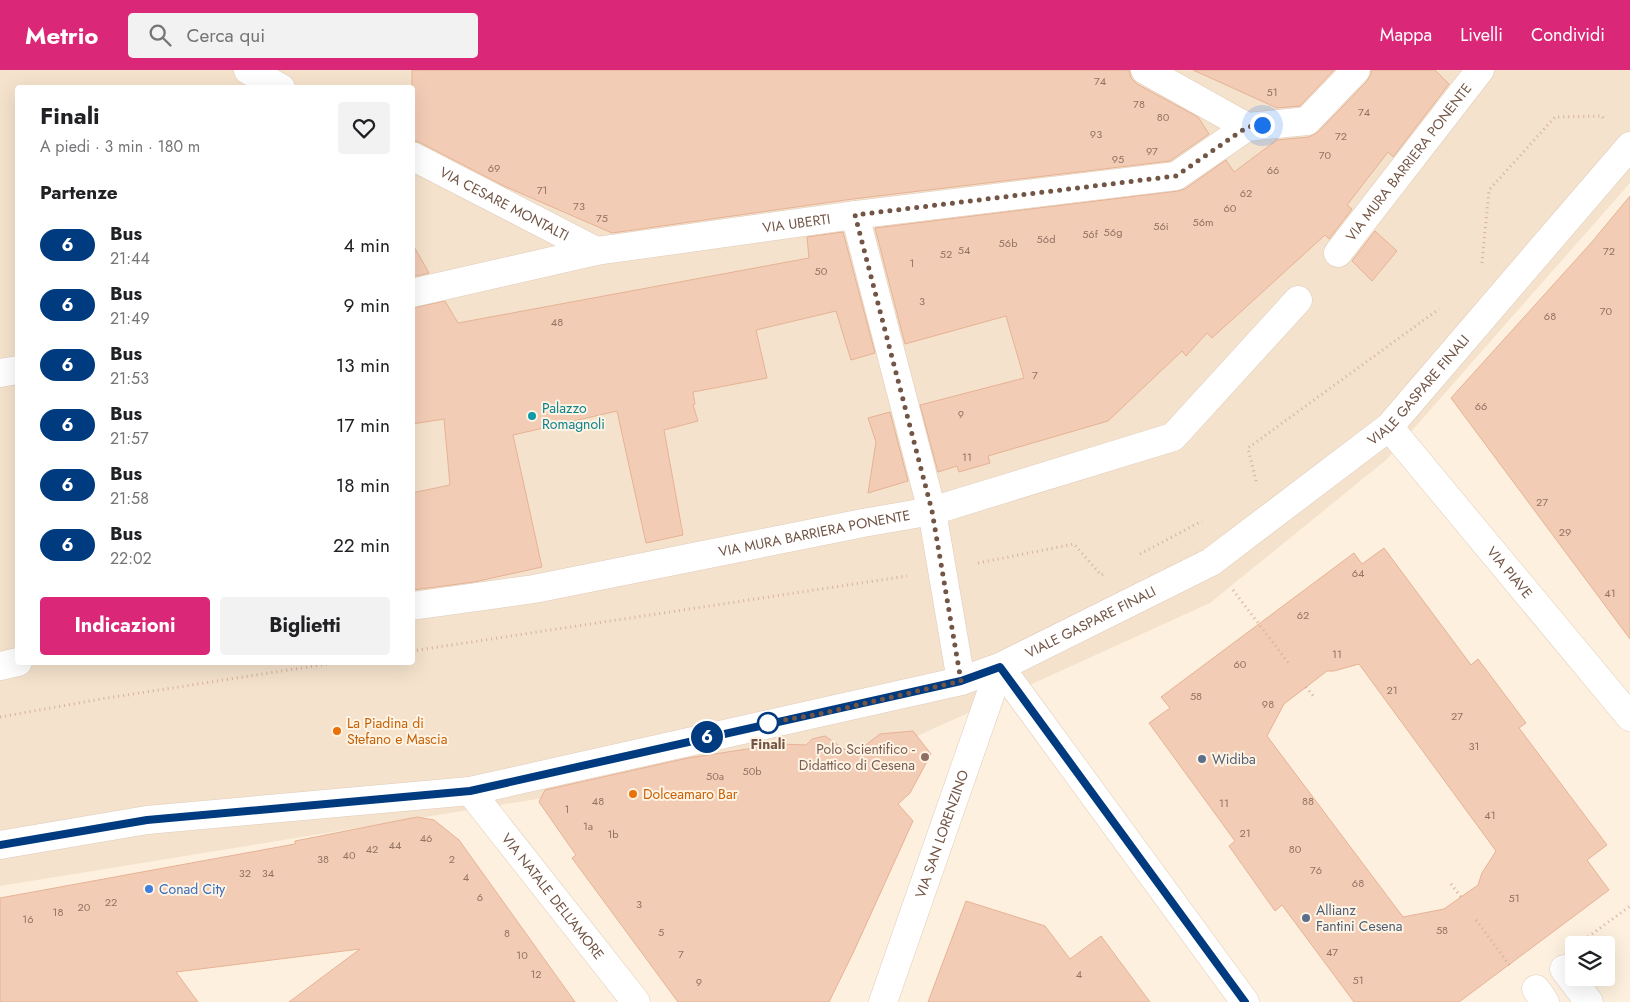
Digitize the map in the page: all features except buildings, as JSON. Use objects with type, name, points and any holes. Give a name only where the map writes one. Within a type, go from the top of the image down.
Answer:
[{"type":"street","points":[[248,70],[276,85]]},
{"type":"street","points":[[1145,70],[1247,127]]},
{"type":"street","name":"VIA UBERTI","points":[[415,291],[596,251],[855,215],[1176,176],[1247,127],[1308,121],[1356,70]]},
{"type":"street","name":"VIA MURA BARRIERA PONENTE","points":[[1338,254],[1480,70]]},
{"type":"street","name":"VIALE GASPARE FINALI","points":[[0,845],[147,820],[470,791],[961,681],[1000,667],[1211,562],[1390,427],[1630,146]]},
{"type":"street","name":"VIA CESARE MONTALTI","points":[[415,158],[596,251]]},
{"type":"street","points":[[855,215],[932,511],[961,681]]},
{"type":"street","name":"VIA MURA BARRIERA PONENTE","points":[[415,606],[534,589],[853,524],[932,511],[1173,437],[1298,300]]},
{"type":"street","points":[[0,373],[15,370]]},
{"type":"street","name":"VIA PIAVE","points":[[1390,427],[1630,717]]},
{"type":"street","points":[[0,666],[15,663]]},
{"type":"street","points":[[1000,667],[1245,1002]]},
{"type":"street","name":"VIA SAN LORENZINO","points":[[884,1002],[1000,667]]},
{"type":"street","name":"VIA NATALE DELL'AMORE","points":[[470,791],[636,1002]]},
{"type":"street","points":[[1564,969],[1589,1002]]},
{"type":"path","points":[[1211,562],[1290,665]]},
{"type":"path","points":[[0,717],[101,699],[321,665]]},
{"type":"path","points":[[1306,687],[1314,696]]},
{"type":"path","points":[[1451,884],[1461,897]]},
{"type":"path","points":[[1589,936],[1630,906]]},
{"type":"path","points":[[1476,920],[1512,968]]},
{"type":"shaded area","points":[[0,70],[1630,70],[1630,183],[1386,460],[1210,603],[913,738],[0,886]]},
{"type":"bus line","name":"6","points":[[0,845],[147,820],[470,791],[961,681],[1000,667],[1245,1002]]},
{"type":"place","name":"Palazzo Romagnoli","points":[[532,416]]},
{"type":"place","name":"Finali","points":[[768,723]]},
{"type":"place","name":"La Piadina di Stefano e Mascia","points":[[337,731]]},
{"type":"place","name":"Polo Scientifico - Didattico di Cesena","points":[[925,757]]},
{"type":"place","name":"Widiba","points":[[1202,759]]},
{"type":"place","name":"Dolceamaro Bar","points":[[633,794]]},
{"type":"place","name":"Conad City","points":[[149,889]]},
{"type":"place","name":"Allianz Fantini Cesena","points":[[1306,918]]},
{"type":"route","points":[[768,723],[819,714],[961,681],[932,511],[855,215],[1176,176],[1247,127],[1262,125]]}]
